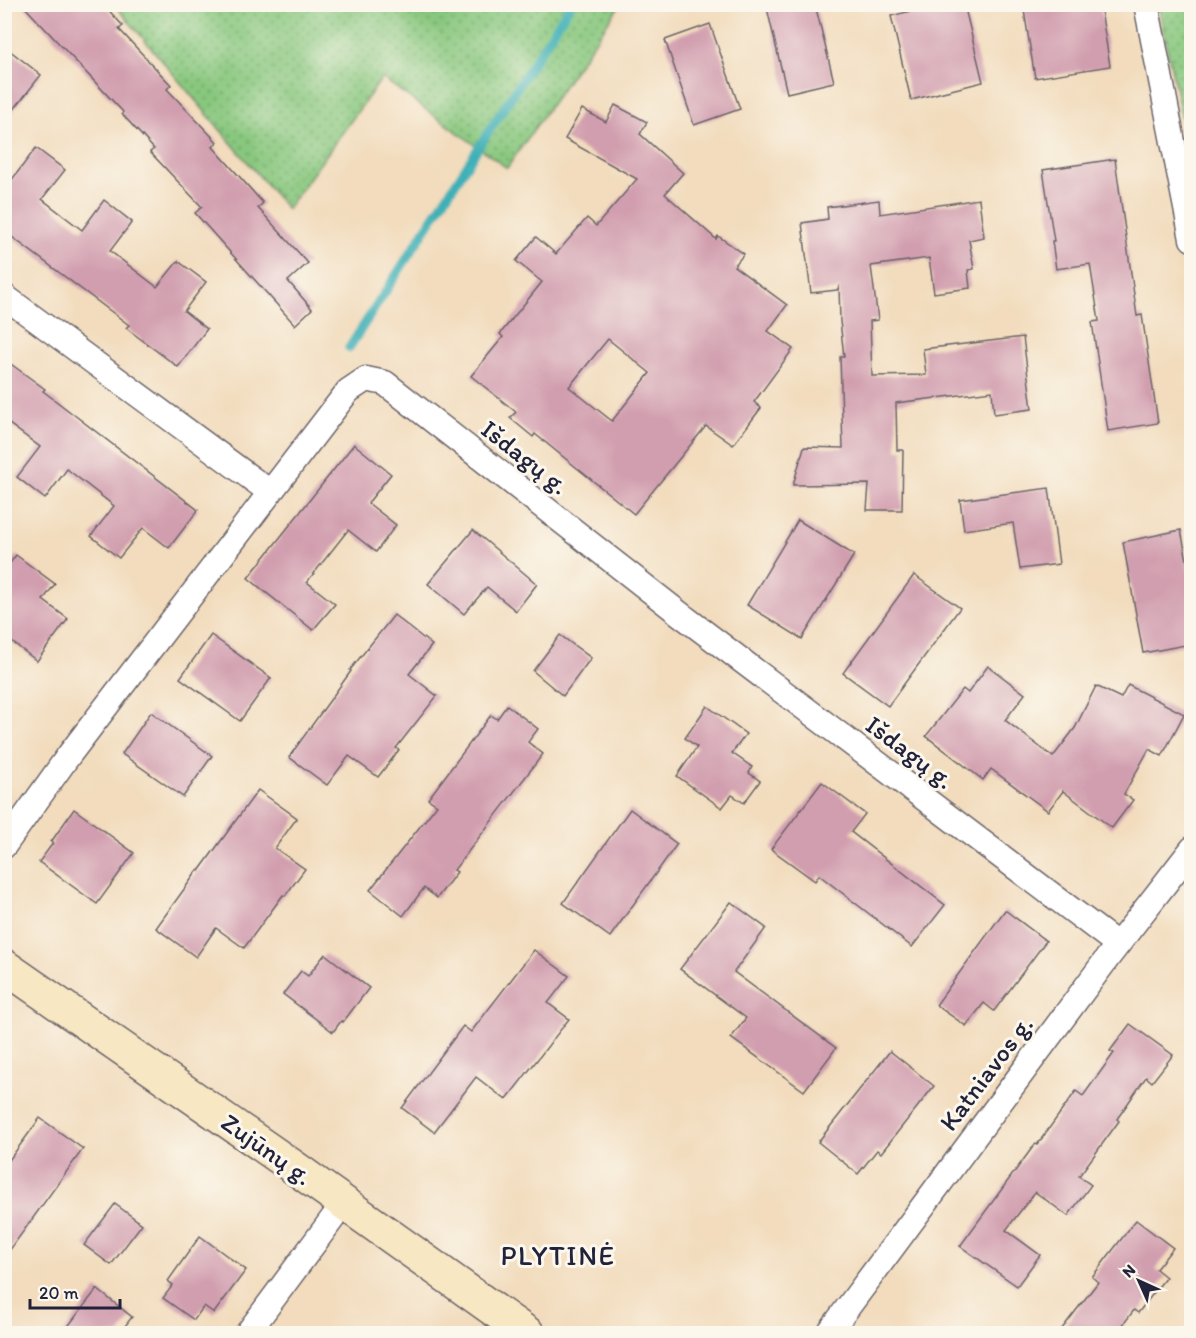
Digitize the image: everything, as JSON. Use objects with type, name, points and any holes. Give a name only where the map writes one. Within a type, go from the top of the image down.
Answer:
[{"type":"main road","name":"Zujūnų g.","points":[[4,966],[528,1334]]},
{"type":"street","points":[[1146,4],[1191,239]]},
{"type":"street","points":[[4,296],[270,492]]},
{"type":"street","name":"Išdagų g.","points":[[4,846],[69,755],[348,391],[366,379],[385,383],[680,614],[1117,944]]},
{"type":"street","name":"Katniavos g.","points":[[828,1334],[1117,944],[1191,849]]},
{"type":"street","points":[[247,1334],[344,1203]]},
{"type":"green space","points":[[115,5],[620,5],[507,168],[382,78],[287,209]]},
{"type":"green space","points":[[1158,5],[1191,5],[1191,163]]},
{"type":"building","points":[[22,4],[103,4],[123,26],[119,29],[171,85],[167,89],[217,142],[213,147],[263,203],[258,208],[308,263],[288,281],[312,309],[295,325],[195,213],[202,207],[150,152],[154,149],[122,114],[123,112]]},
{"type":"building","points":[[766,4],[815,4],[834,82],[787,93]]},
{"type":"building","points":[[939,4],[964,4],[983,82],[911,100],[891,16]]},
{"type":"building","points":[[1023,4],[1100,4],[1110,66],[1035,78]]},
{"type":"building","points":[[710,24],[740,109],[694,125],[665,40]]},
{"type":"building","points":[[4,46],[41,75],[4,122]]},
{"type":"building","points":[[615,105],[647,122],[640,134],[683,173],[665,194],[716,239],[718,236],[744,254],[734,266],[787,305],[768,331],[793,349],[754,402],[761,408],[733,445],[706,426],[634,514],[535,434],[533,437],[510,418],[516,412],[471,376],[503,337],[500,334],[542,282],[516,261],[536,237],[556,254],[587,218],[596,226],[637,179],[565,139],[582,109],[606,122]],"holes":[[[608,339],[650,373],[612,421],[569,387]]]},
{"type":"building","points":[[36,148],[65,170],[42,199],[82,230],[104,200],[132,222],[110,251],[157,287],[178,261],[206,282],[184,311],[207,329],[178,367],[126,328],[129,325],[4,231],[4,190]]},
{"type":"building","points":[[1115,159],[1137,316],[1142,315],[1158,423],[1108,431],[1092,322],[1099,321],[1090,264],[1056,269],[1043,170]]},
{"type":"building","points":[[979,199],[984,237],[969,240],[974,269],[968,270],[970,288],[934,293],[929,258],[871,266],[878,320],[870,321],[872,376],[926,375],[923,349],[1023,337],[1032,409],[994,414],[992,391],[896,403],[897,450],[903,450],[902,510],[867,510],[869,484],[793,485],[804,447],[843,448],[840,357],[844,357],[839,287],[837,290],[811,293],[802,223],[828,219],[827,207],[879,200],[880,214]]},
{"type":"building","points":[[4,359],[198,510],[169,548],[143,528],[119,558],[91,536],[114,506],[67,469],[45,499],[17,477],[40,447],[4,420]]},
{"type":"building","points":[[354,444],[391,474],[368,503],[396,525],[376,552],[348,530],[307,582],[335,604],[313,630],[248,578]]},
{"type":"building","points":[[1049,488],[1059,564],[1020,569],[1013,523],[964,530],[960,500]]},
{"type":"building","points":[[798,520],[854,555],[802,639],[747,605]]},
{"type":"building","points":[[473,530],[537,584],[516,611],[487,587],[464,614],[428,584]]},
{"type":"building","points":[[1181,530],[1191,581],[1191,644],[1143,653],[1123,542]]},
{"type":"building","points":[[16,555],[55,584],[43,600],[68,619],[37,661],[4,636],[4,571]]},
{"type":"building","points":[[914,575],[960,608],[888,706],[843,673]]},
{"type":"building","points":[[394,615],[432,645],[409,674],[437,696],[396,748],[399,750],[378,777],[349,756],[327,785],[289,757],[350,670]]},
{"type":"building","points":[[211,635],[271,678],[240,721],[180,678]]},
{"type":"building","points":[[560,635],[591,658],[563,696],[533,671]]},
{"type":"building","points":[[988,666],[1025,694],[1005,720],[1053,757],[1075,728],[1096,686],[1121,698],[1128,685],[1184,714],[1162,756],[1149,749],[1124,794],[1133,800],[1112,828],[1063,791],[1048,811],[991,769],[983,780],[926,736],[963,689],[968,693]]},
{"type":"building","points":[[507,705],[538,729],[528,742],[543,754],[454,870],[457,872],[437,898],[424,888],[403,916],[370,890],[437,805],[428,799],[491,715],[497,719]]},
{"type":"building","points":[[707,706],[746,734],[732,753],[752,767],[749,773],[760,781],[744,803],[732,795],[722,808],[677,776],[697,747],[685,738]]},
{"type":"building","points":[[151,712],[212,756],[183,797],[122,754]]},
{"type":"building","points":[[822,782],[865,814],[851,832],[945,905],[912,947],[819,875],[815,881],[771,849]]},
{"type":"building","points":[[258,790],[297,818],[275,848],[305,869],[244,948],[216,928],[196,957],[156,928]]},
{"type":"building","points":[[74,809],[134,853],[97,904],[39,862]]},
{"type":"building","points":[[630,809],[677,844],[610,937],[563,903]]},
{"type":"building","points":[[731,902],[766,928],[734,972],[836,1048],[804,1091],[731,1038],[746,1018],[680,969]]},
{"type":"building","points":[[1005,910],[1046,941],[994,1011],[984,1003],[966,1026],[936,1005]]},
{"type":"building","points":[[534,950],[569,976],[548,1003],[569,1019],[506,1100],[476,1077],[434,1132],[402,1108],[463,1026],[471,1032]]},
{"type":"building","points":[[325,954],[369,988],[333,1032],[283,994],[301,971],[308,976]]},
{"type":"building","points":[[1130,1024],[1173,1055],[1152,1082],[1146,1077],[1117,1119],[1119,1121],[1079,1176],[1091,1185],[1068,1216],[1035,1192],[1006,1230],[1040,1255],[1017,1286],[960,1246],[1076,1091],[1083,1096],[1114,1053],[1110,1051]]},
{"type":"building","points":[[890,1051],[934,1086],[881,1153],[877,1150],[858,1174],[818,1142]]},
{"type":"building","points":[[40,1118],[83,1149],[4,1258],[4,1167]]},
{"type":"building","points":[[115,1204],[142,1224],[111,1265],[84,1245]]},
{"type":"building","points":[[1136,1220],[1173,1248],[1156,1269],[1166,1277],[1138,1313],[1134,1310],[1116,1334],[1058,1334],[1098,1282],[1092,1277]]},
{"type":"building","points":[[200,1236],[246,1270],[214,1313],[204,1306],[194,1320],[163,1298],[173,1285],[168,1281]]},
{"type":"building","points":[[97,1289],[132,1317],[119,1334],[62,1334]]},
{"type":"waterway","points":[[349,348],[571,4]]},
{"type":"district","name":"PLYTINĖ","points":[[558,1255]]}]
